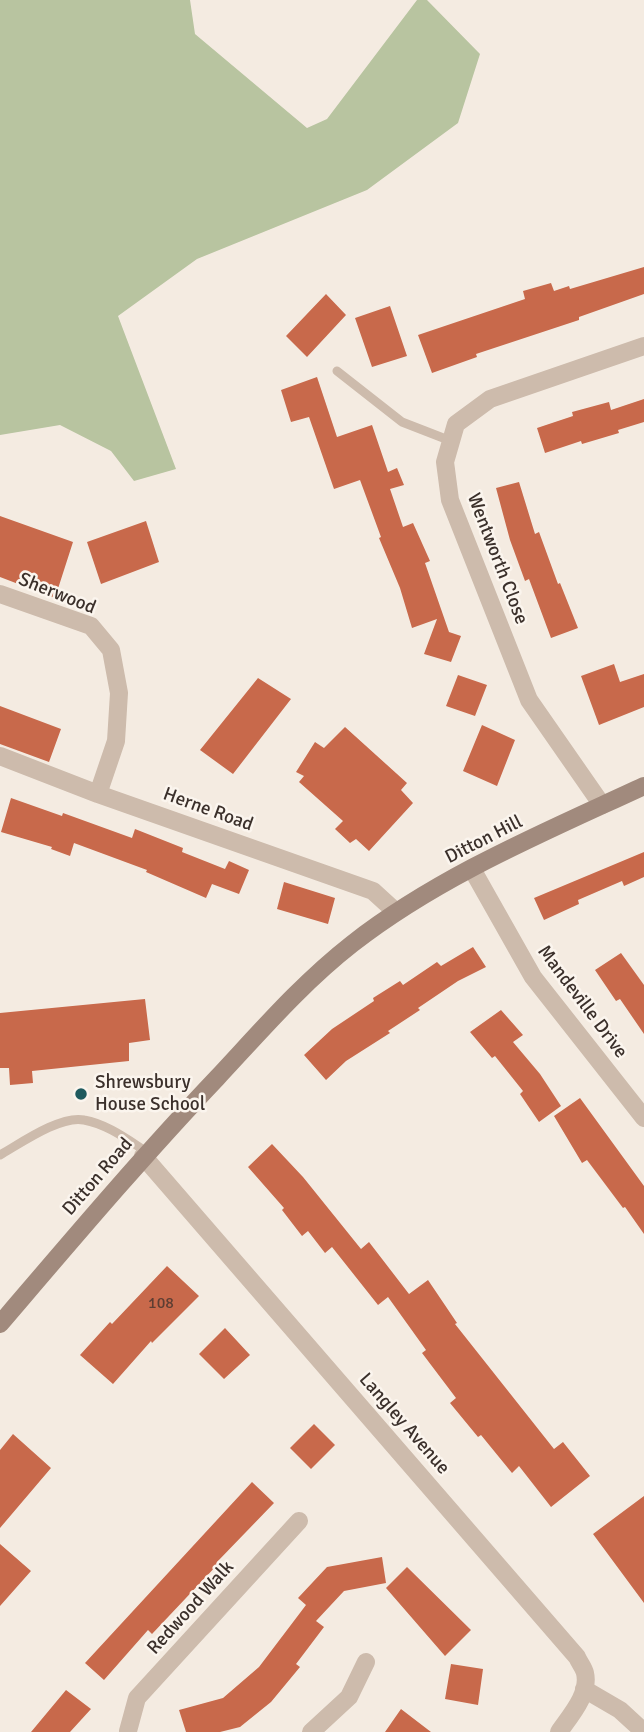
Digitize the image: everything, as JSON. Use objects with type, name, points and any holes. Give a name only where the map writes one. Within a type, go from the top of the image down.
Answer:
[{"type":"street","name":"Wentworth Close","points":[[602,805],[529,700],[450,500],[445,463],[456,425],[490,399],[644,346]]},
{"type":"street","name":"Sherwood","points":[[0,594],[91,626],[111,650],[119,692],[116,741],[99,794]]},
{"type":"street","name":"Herne Road","points":[[0,756],[373,891],[396,912]]},
{"type":"street","name":"Ditton Hill","points":[[351,945],[396,912],[472,869],[644,786]]},
{"type":"street","name":"Mandeville Drive","points":[[472,869],[533,977],[644,1118]]},
{"type":"street","name":"Ditton Road","points":[[0,1324],[145,1154],[295,994],[351,945]]},
{"type":"street","name":"Langley Avenue","points":[[145,1154],[577,1657],[585,1674],[584,1689]]},
{"type":"street","name":"Redwood Walk","points":[[127,1732],[137,1698],[299,1521]]},
{"type":"street","points":[[311,1732],[349,1697],[366,1662]]},
{"type":"street","points":[[559,1732],[584,1689],[620,1710],[644,1732]]},
{"type":"street","points":[[127,1732],[142,1732]]},
{"type":"lane","points":[[337,371],[401,422],[451,441]]},
{"type":"lane","points":[[0,1155],[62,1121],[83,1119],[119,1134],[145,1154]]},
{"type":"green space","points":[[0,0],[190,0],[195,34],[307,128],[327,119],[417,0],[427,0],[480,54],[458,123],[367,190],[197,259],[118,316],[176,469],[134,481],[111,451],[60,425],[0,435]]},
{"type":"building","points":[[644,267],[644,294],[579,317],[579,320],[476,354],[477,357],[432,373],[418,335],[525,299],[523,291],[551,283],[554,291],[569,286],[570,289]]},
{"type":"building","points":[[326,294],[346,315],[307,357],[286,336]]},
{"type":"building","points":[[390,306],[407,356],[372,367],[355,318]]},
{"type":"building","points":[[317,377],[337,437],[372,425],[388,472],[397,468],[404,485],[390,489],[403,527],[413,523],[430,561],[425,563],[449,632],[461,636],[451,662],[424,654],[437,619],[412,628],[360,480],[334,489],[309,417],[291,422],[281,390]]},
{"type":"building","points":[[644,399],[644,422],[618,430],[619,433],[582,444],[581,441],[545,453],[537,428],[573,416],[572,412],[609,402],[611,410]]},
{"type":"building","points":[[519,482],[535,534],[539,532],[578,628],[551,638],[529,579],[525,581],[510,540],[496,488]]},
{"type":"building","points":[[0,516],[73,542],[55,598],[0,577]]},
{"type":"building","points":[[146,521],[159,562],[101,584],[87,542]]},
{"type":"building","points":[[614,664],[620,682],[644,674],[644,707],[599,725],[581,676]]},
{"type":"building","points":[[458,675],[487,685],[475,716],[446,706]]},
{"type":"building","points":[[258,678],[291,699],[233,774],[200,750]]},
{"type":"building","points":[[0,706],[61,729],[49,762],[0,744]]},
{"type":"building","points":[[482,725],[515,740],[497,786],[463,771]]},
{"type":"building","points":[[345,727],[407,783],[401,790],[413,803],[369,851],[356,839],[350,843],[335,829],[343,821],[299,782],[304,776],[296,772],[315,742],[324,748]]},
{"type":"building","points":[[11,798],[132,838],[135,829],[183,848],[182,852],[225,869],[229,861],[249,870],[239,894],[212,884],[206,898],[146,872],[147,870],[74,843],[70,856],[51,849],[52,847],[1,832]]},
{"type":"building","points":[[644,852],[644,877],[624,886],[622,881],[578,900],[579,904],[544,920],[534,898]]},
{"type":"building","points":[[284,882],[335,898],[328,924],[277,909]]},
{"type":"building","points":[[473,947],[486,967],[458,981],[418,1008],[420,1010],[346,1061],[326,1080],[304,1055],[332,1029],[374,1001],[373,998],[400,981],[403,985],[437,962],[441,966]]},
{"type":"building","points":[[621,953],[644,985],[644,1034],[620,999],[616,1001],[595,970]]},
{"type":"building","points":[[145,999],[150,1040],[129,1043],[129,1061],[32,1071],[33,1083],[10,1085],[9,1068],[0,1068],[0,1013]]},
{"type":"building","points":[[501,1010],[523,1035],[513,1042],[540,1074],[561,1106],[539,1122],[520,1094],[523,1091],[495,1056],[492,1058],[470,1032]]},
{"type":"building","points":[[580,1098],[644,1186],[644,1234],[587,1160],[582,1163],[554,1116]]},
{"type":"building","points":[[272,1144],[303,1177],[361,1249],[369,1242],[409,1294],[428,1280],[457,1323],[455,1324],[554,1449],[563,1442],[590,1476],[551,1507],[519,1466],[512,1473],[450,1403],[456,1398],[422,1353],[426,1350],[388,1297],[378,1305],[332,1247],[325,1253],[308,1231],[302,1236],[282,1210],[284,1208],[248,1167]]},
{"type":"building","points":[[167,1266],[199,1296],[152,1343],[151,1341],[113,1384],[80,1355]]},
{"type":"building","points":[[225,1328],[250,1355],[224,1379],[199,1354]]},
{"type":"building","points":[[314,1424],[335,1445],[311,1469],[290,1448]]},
{"type":"building","points":[[13,1434],[51,1468],[0,1528],[0,1450]]},
{"type":"building","points":[[252,1482],[274,1503],[152,1634],[148,1630],[104,1680],[85,1663]]},
{"type":"building","points":[[644,1496],[644,1603],[593,1534]]},
{"type":"building","points":[[0,1544],[31,1571],[0,1606]]},
{"type":"building","points":[[382,1557],[386,1583],[344,1591],[316,1621],[324,1627],[296,1664],[300,1667],[271,1702],[240,1727],[220,1732],[186,1732],[179,1710],[223,1698],[259,1667],[306,1605],[298,1598],[327,1567]]},
{"type":"building","points":[[407,1567],[471,1630],[445,1656],[386,1588]]},
{"type":"building","points":[[451,1664],[483,1669],[478,1705],[445,1699]]},
{"type":"building","points":[[66,1690],[91,1709],[70,1732],[31,1732]]},
{"type":"building","points":[[401,1709],[431,1732],[385,1732]]},
{"type":"place","name":"Shrewsbury House School","points":[[81,1094]]}]
